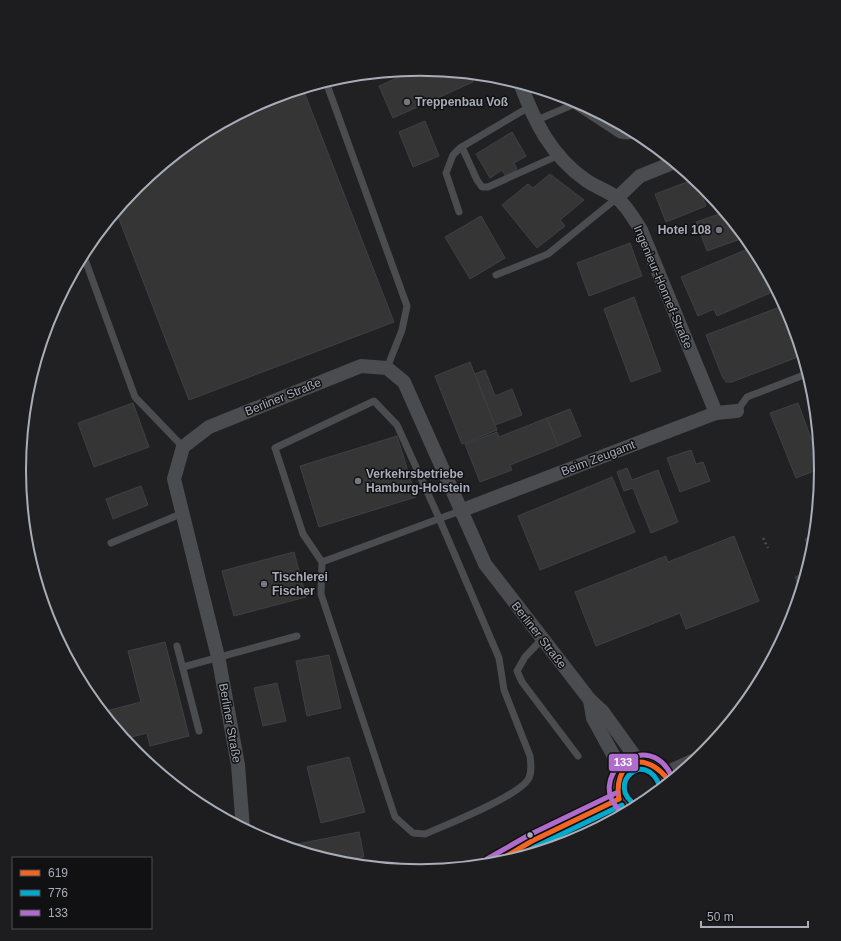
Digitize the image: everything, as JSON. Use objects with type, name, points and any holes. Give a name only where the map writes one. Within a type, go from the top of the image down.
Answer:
[{"type":"main road","points":[[508,855],[532,841],[625,805],[616,784],[622,771],[627,766],[639,762],[654,765],[666,779]]},
{"type":"street","name":"Ingenieur-Honnef-Straße","points":[[522,89],[535,121],[543,136],[559,155],[586,181],[617,198],[628,210],[641,230],[716,413]]},
{"type":"street","points":[[617,198],[640,176],[669,164]]},
{"type":"street","name":"Berliner Straße","points":[[242,822],[238,765],[218,658],[174,479],[183,447],[209,427],[361,366],[387,368],[404,382],[460,511],[485,564],[590,700],[603,712],[639,762]]},
{"type":"street","name":"Beim Zeugamt","points":[[460,511],[716,413],[738,411]]},
{"type":"street","name":"Berliner Straße","points":[[590,700],[593,718],[622,771]]},
{"type":"lane","points":[[328,87],[407,306],[402,330],[387,368]]},
{"type":"lane","points":[[535,121],[571,106]]},
{"type":"lane","points":[[459,212],[446,173],[453,155],[462,147],[529,107]]},
{"type":"lane","points":[[598,118],[620,134],[629,136]]},
{"type":"lane","points":[[462,147],[477,180],[482,187],[488,187],[559,155]]},
{"type":"lane","points":[[496,276],[548,254],[617,198]]},
{"type":"lane","points":[[86,262],[135,397],[183,447]]},
{"type":"lane","points":[[738,411],[747,397],[803,375]]},
{"type":"lane","points":[[374,401],[397,425],[499,658],[504,690],[530,756],[532,766],[529,779],[511,794],[425,834],[413,833],[395,818],[321,594],[322,562],[303,534],[275,448],[374,401]]},
{"type":"lane","points":[[322,562],[460,511]]},
{"type":"lane","points":[[111,542],[183,513]]},
{"type":"lane","points":[[183,668],[297,636]]},
{"type":"lane","points":[[542,639],[525,657],[517,671],[522,682],[578,756]]},
{"type":"lane","points":[[178,646],[199,731]]},
{"type":"path","points":[[763,538],[768,548]]},
{"type":"shaded area","points":[[420,76],[446,77],[472,79],[523,89],[571,106],[595,117],[640,142],[661,158],[681,174],[717,210],[749,251],[762,273],[785,320],[794,344],[802,368],[812,419],[815,470],[814,496],[812,522],[802,573],[785,621],[774,645],[749,690],[733,711],[717,731],[681,767],[640,799],[618,812],[571,835],[547,844],[523,852],[472,862],[420,865],[395,864],[369,862],[318,852],[270,835],[246,824],[201,799],[180,783],[160,767],[124,731],[92,690],[79,668],[56,621],[47,597],[39,573],[29,522],[26,470],[27,445],[29,419],[39,368],[56,320],[67,296],[92,251],[108,230],[124,210],[160,174],[201,142],[223,129],[270,106],[294,97],[318,89],[369,79]]},
{"type":"building","name":"Treppenbau Voß","points":[[400,77],[446,77],[471,79],[473,82],[393,118],[379,86]]},
{"type":"building","points":[[305,93],[394,322],[189,400],[118,217],[160,174],[201,142],[246,117],[270,106]]},
{"type":"building","points":[[425,121],[439,156],[413,167],[399,132]]},
{"type":"building","points":[[512,132],[526,156],[514,163],[517,169],[506,177],[502,170],[490,178],[476,154]]},
{"type":"building","points":[[550,174],[584,200],[560,220],[565,226],[537,248],[502,205],[528,184],[533,188]]},
{"type":"building","points":[[688,181],[701,194],[706,206],[666,222],[655,194]]},
{"type":"building","name":"Hotel 108","points":[[720,214],[740,239],[707,251],[696,222]]},
{"type":"building","points":[[481,216],[505,258],[470,279],[445,237]]},
{"type":"building","points":[[630,243],[642,276],[589,296],[577,263]]},
{"type":"building","points":[[748,249],[758,267],[770,293],[717,316],[714,309],[698,316],[681,277]]},
{"type":"building","points":[[634,297],[661,371],[631,382],[604,309]]},
{"type":"building","points":[[779,307],[798,357],[732,382],[726,382],[722,376],[706,335]]},
{"type":"building","points":[[470,362],[497,430],[462,444],[435,376]]},
{"type":"building","points":[[485,370],[495,396],[512,389],[522,415],[495,425],[475,374]]},
{"type":"building","points":[[133,403],[149,447],[94,467],[78,423]]},
{"type":"building","points":[[798,403],[814,446],[815,471],[796,478],[770,413]]},
{"type":"building","points":[[570,409],[581,436],[558,446],[547,418]]},
{"type":"building","points":[[547,418],[558,446],[510,465],[512,470],[480,482],[465,444],[497,432],[499,437]]},
{"type":"building","name":"Verkehrsbetriebe Hamburg-Holstein","points":[[397,436],[416,497],[319,527],[300,466]]},
{"type":"building","points":[[691,450],[696,464],[703,462],[710,481],[680,492],[667,458]]},
{"type":"building","points":[[627,468],[632,480],[658,470],[678,522],[651,533],[633,488],[624,491],[617,472]]},
{"type":"building","points":[[612,477],[635,532],[540,570],[518,516]]},
{"type":"building","points":[[141,486],[148,505],[113,519],[106,499]]},
{"type":"building","points":[[734,536],[759,601],[686,629],[680,613],[596,646],[575,592],[666,556],[668,562]]},
{"type":"building","points":[[809,537],[807,545],[805,539]]},
{"type":"building","name":"Tischlerei Fischer","points":[[294,552],[306,597],[234,616],[222,571]]},
{"type":"building","points":[[802,574],[798,584],[795,577]]},
{"type":"building","points":[[165,642],[189,736],[150,746],[147,733],[130,737],[108,711],[141,702],[128,651]]},
{"type":"building","points":[[329,655],[341,708],[307,716],[296,661]]},
{"type":"building","points":[[277,683],[286,721],[263,726],[254,688]]},
{"type":"building","points":[[349,757],[365,812],[321,823],[307,767]]},
{"type":"building","points":[[359,832],[364,857],[353,859],[318,852],[295,844]]},
{"type":"transit line","name":"133","points":[[621,810],[612,801],[609,786],[614,773],[623,762],[636,756],[650,756],[663,763],[670,776]]},
{"type":"transit line","name":"619","points":[[619,799],[618,787],[620,777],[625,769],[631,764],[638,762],[647,763],[656,768],[665,776]]},
{"type":"transit line","name":"776","points":[[634,803],[627,797],[624,788],[626,780],[631,774],[638,770],[646,770],[654,775],[659,785]]},
{"type":"transit line","name":"133","points":[[487,859],[529,835],[616,793]]},
{"type":"transit line","name":"619","points":[[508,855],[532,841],[619,799]]},
{"type":"transit line","name":"776","points":[[532,849],[622,805]]},
{"type":"place","name":"Treppenbau Voß","points":[[407,102]]},
{"type":"place","name":"Hotel 108","points":[[719,230]]},
{"type":"place","name":"Verkehrsbetriebe Hamburg-Holstein","points":[[358,481]]},
{"type":"place","name":"Tischlerei Fischer","points":[[264,584]]}]
